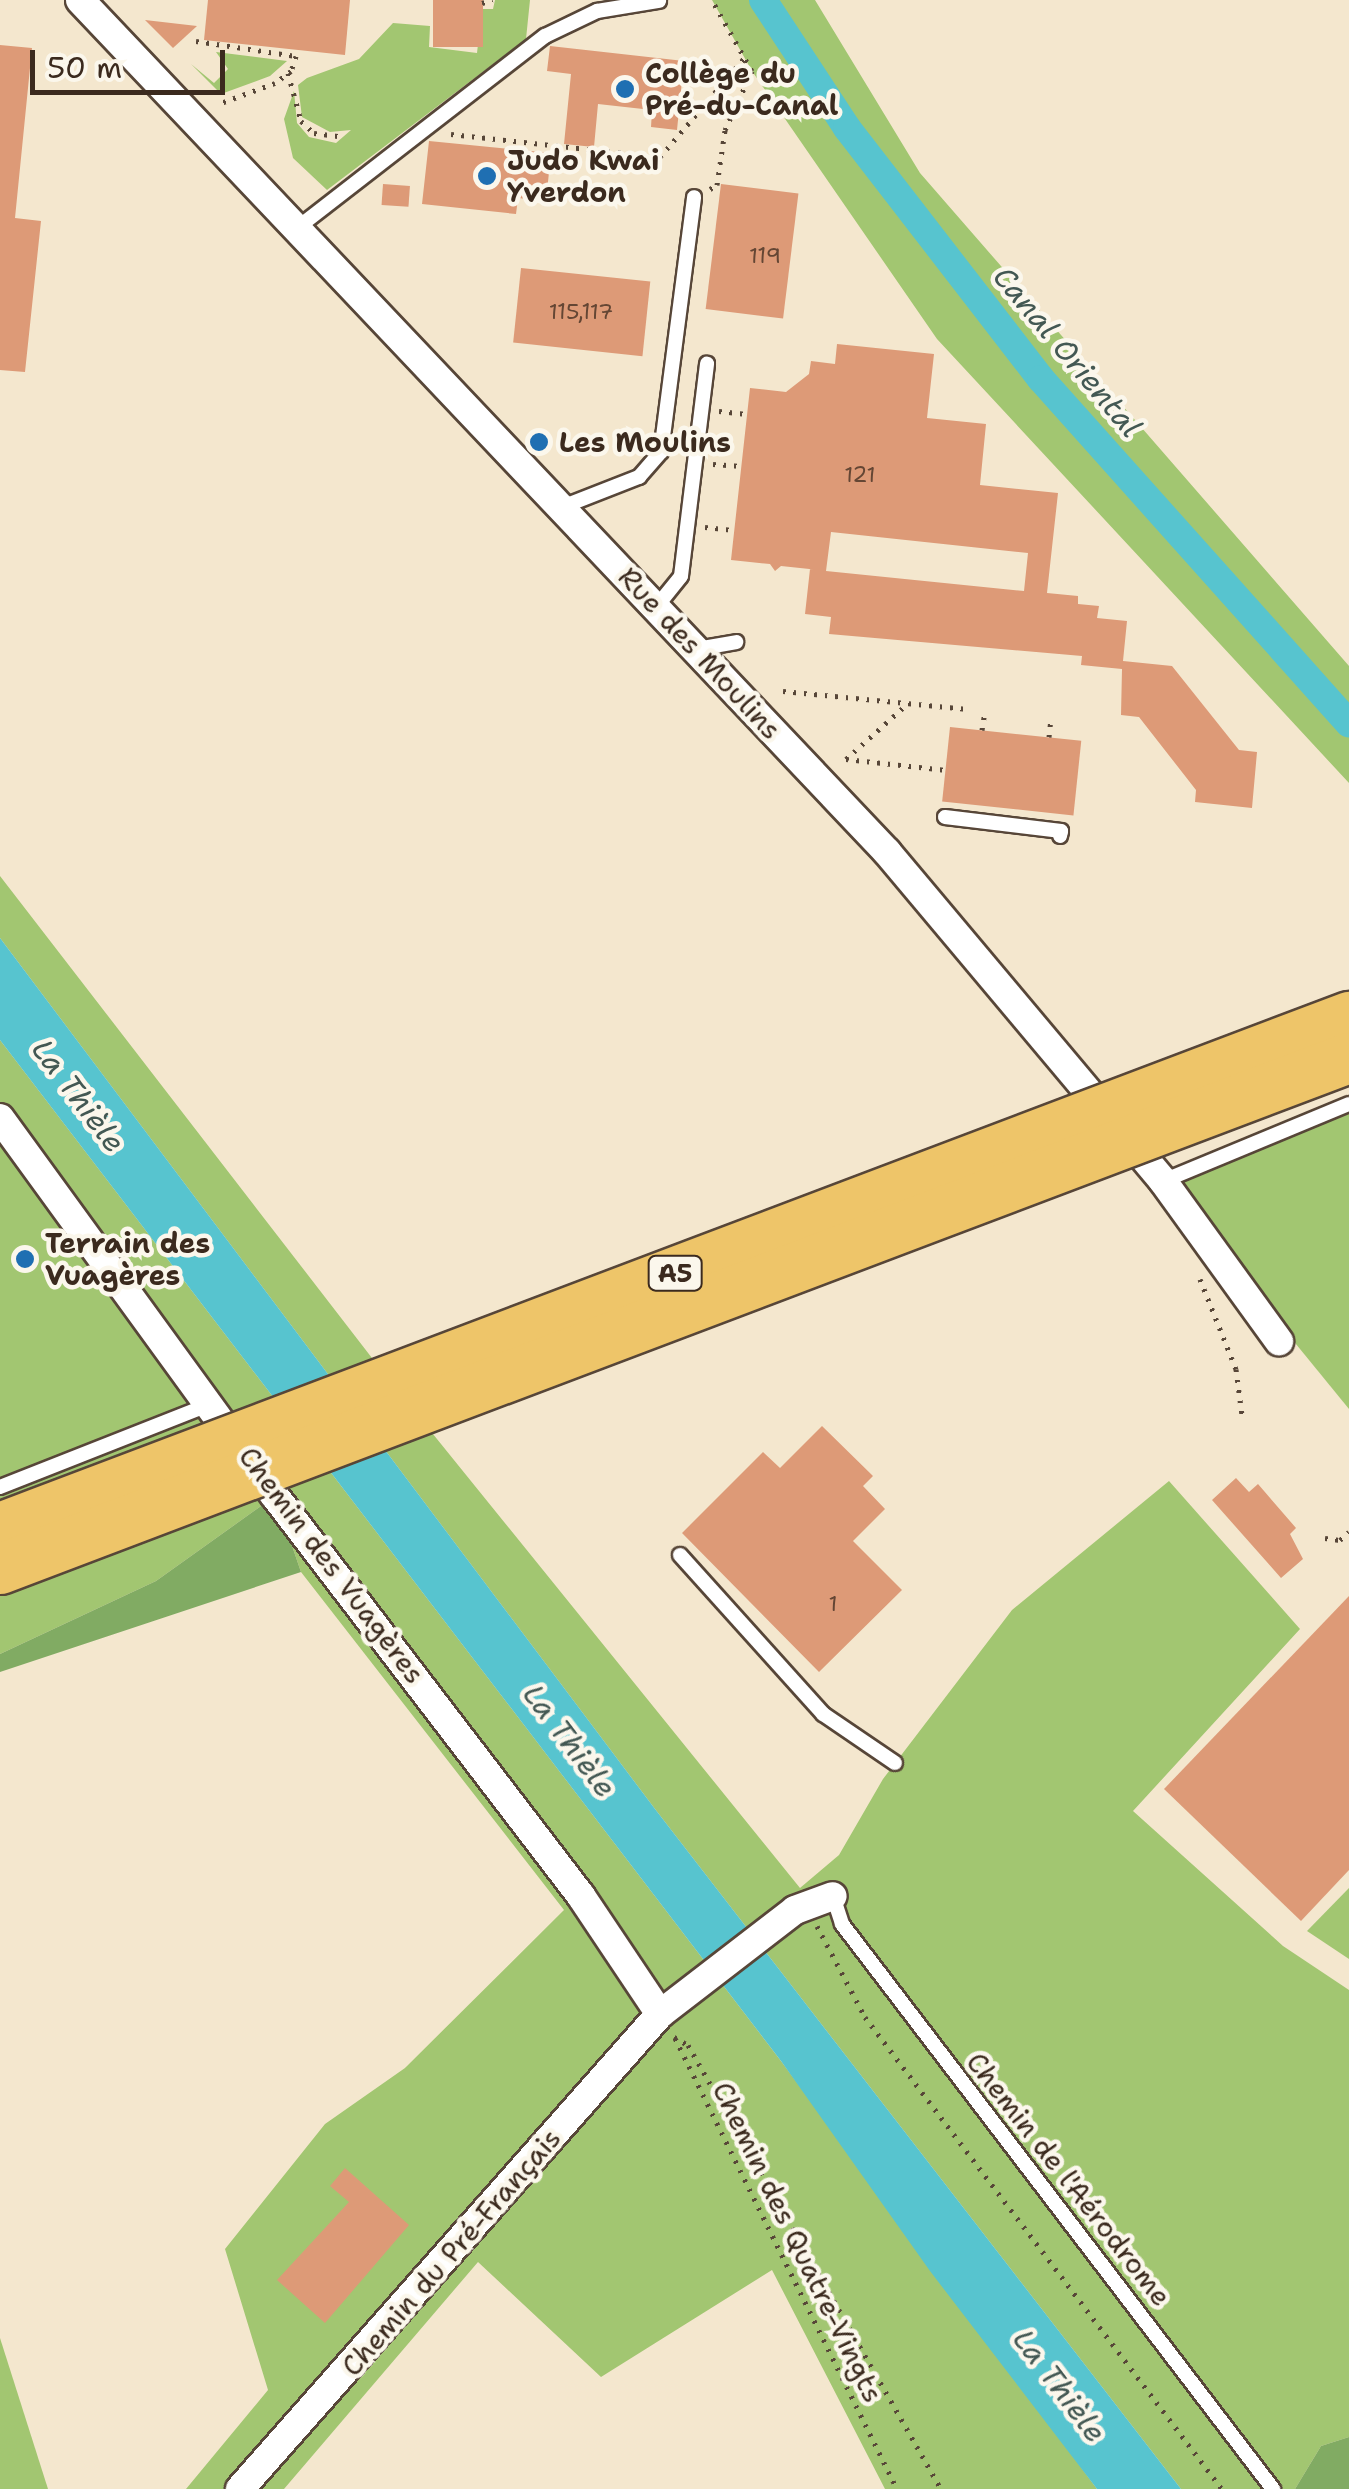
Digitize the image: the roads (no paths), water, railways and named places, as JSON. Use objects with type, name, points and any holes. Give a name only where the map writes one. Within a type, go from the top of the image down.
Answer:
[{"type":"highway","name":"A5","points":[[0,1528],[1349,1017]]},
{"type":"highway","name":"A5","points":[[0,1569],[1349,1058]]},
{"type":"street","name":"Rue des Moulins","points":[[80,0],[887,852],[1163,1182],[1279,1341]]},
{"type":"street","name":"Chemin des Vuagères","points":[[0,1118],[213,1403],[275,1496],[670,2017]]},
{"type":"street","name":"Chemin du Pré-Français","points":[[240,2489],[670,2017],[811,1904]]},
{"type":"lane","points":[[296,229],[564,26],[621,4],[659,1]]},
{"type":"lane","points":[[562,507],[639,478],[661,452],[694,197]]},
{"type":"lane","points":[[656,606],[681,576],[707,364]]},
{"type":"lane","points":[[697,649],[736,642]]},
{"type":"lane","points":[[945,818],[1060,831],[1060,836]]},
{"type":"lane","points":[[1163,1182],[1349,1104]]},
{"type":"lane","points":[[0,1487],[213,1403]]},
{"type":"lane","points":[[680,1554],[824,1714],[895,1762]]},
{"type":"lane","name":"Chemin de l'Aérodrome","points":[[811,1904],[842,1924],[1273,2489]]},
{"type":"water","name":"La Thièle","points":[[0,938],[655,1809],[1181,2489],[1097,2489],[930,2271],[781,2061],[0,1040]]},
{"type":"waterway","name":"Canal Oriental","points":[[763,0],[847,128],[1041,379],[1349,723]]},
{"type":"place","name":"Collège du Pré-du-Canal","points":[[625,89]]},
{"type":"place","name":"Judo Kwai Yverdon","points":[[487,176]]},
{"type":"place","name":"Les Moulins","points":[[539,442]]},
{"type":"place","name":"Terrain des Vuagères","points":[[25,1259]]}]
